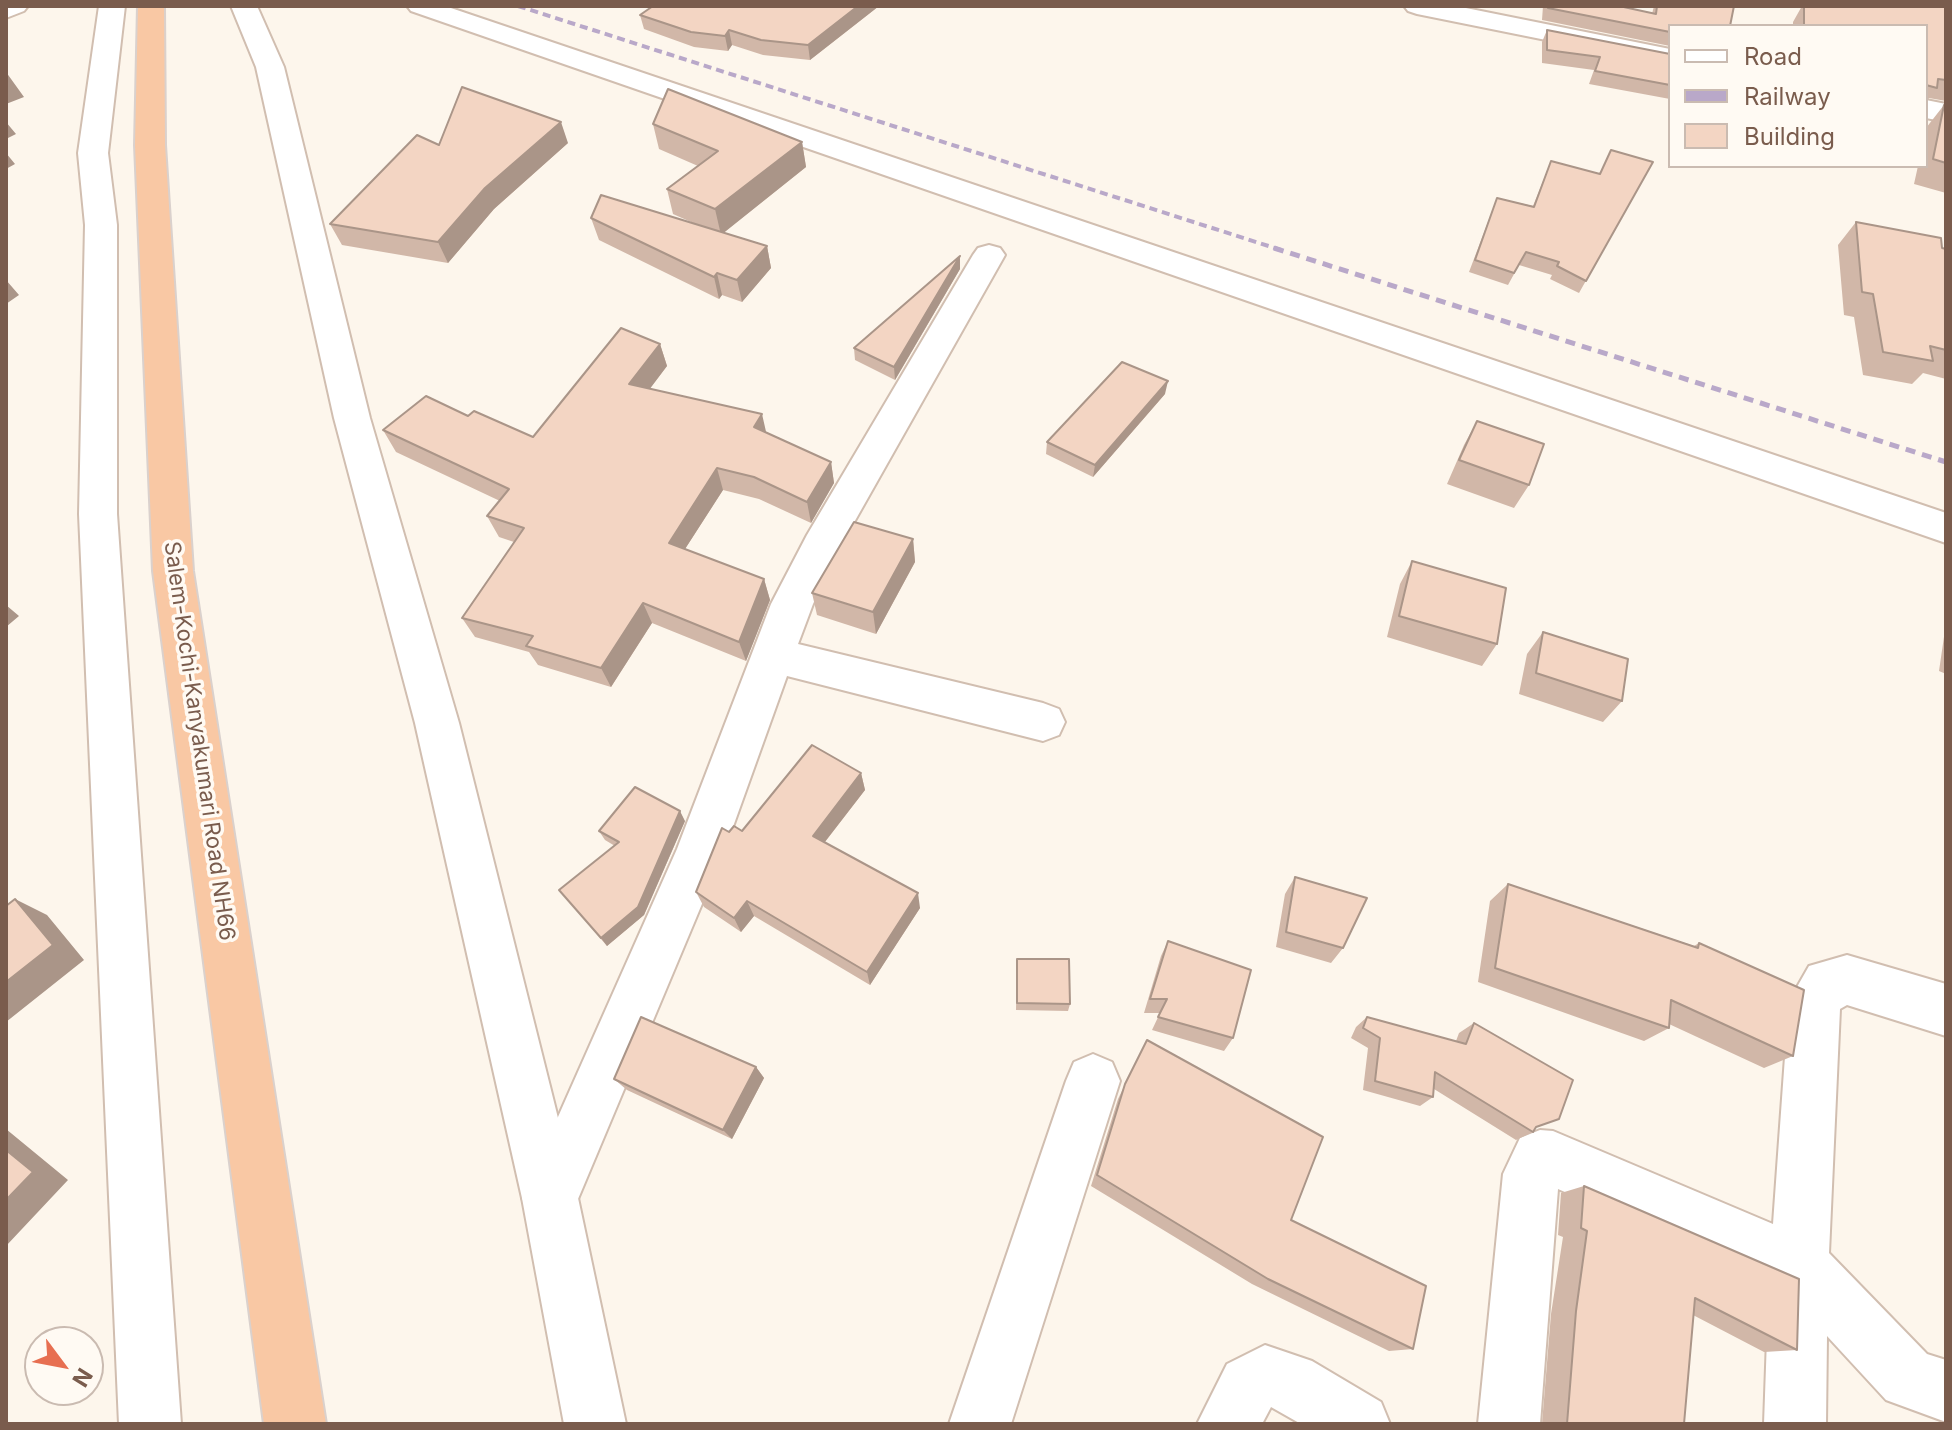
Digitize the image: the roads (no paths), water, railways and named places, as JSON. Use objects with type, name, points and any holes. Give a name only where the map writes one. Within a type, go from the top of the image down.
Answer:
[{"type":"highway","name":"Salem-Kochi-Kanyakumari Road NH66","points":[[151,6],[150,145],[173,571],[295,1424]]},
{"type":"street","points":[[6,10],[15,6]]},
{"type":"street","points":[[112,6],[93,153],[101,225],[98,514],[150,1424]]},
{"type":"street","points":[[244,6],[270,67],[352,418],[437,723],[550,1198],[595,1424]]},
{"type":"street","points":[[420,6],[1946,528]]},
{"type":"street","points":[[1417,6],[1668,57]]},
{"type":"street","points":[[550,1198],[701,849],[792,604],[821,546],[989,255]]},
{"type":"street","points":[[774,655],[1043,722]]},
{"type":"street","points":[[1795,1424],[1799,1264],[1815,1001],[1827,984],[1847,980],[1946,1010]]},
{"type":"street","points":[[980,1424],[1093,1081]]},
{"type":"street","points":[[1509,1424],[1531,1174],[1540,1158],[1553,1159],[1799,1264],[1908,1378],[1946,1391]]},
{"type":"street","points":[[1228,1424],[1249,1386],[1265,1375],[1290,1383],[1359,1424]]},
{"type":"railway","points":[[518,6],[1281,250]]},
{"type":"railway","points":[[1274,248],[1946,462]]}]
